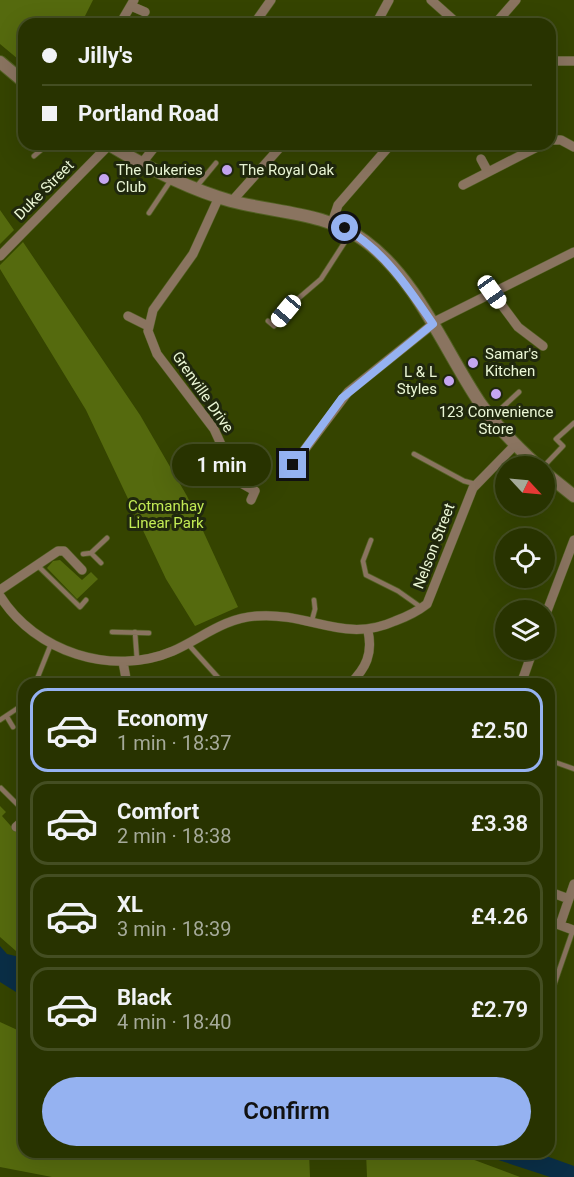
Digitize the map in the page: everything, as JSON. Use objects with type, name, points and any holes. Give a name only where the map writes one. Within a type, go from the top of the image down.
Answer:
[{"type":"street","points":[[258,18],[271,0]]},
{"type":"street","points":[[379,18],[389,0]]},
{"type":"street","points":[[431,0],[451,18]]},
{"type":"street","points":[[500,18],[516,0]]},
{"type":"street","points":[[123,18],[132,3],[145,12]]},
{"type":"street","points":[[556,61],[574,61]]},
{"type":"street","points":[[0,62],[18,77]]},
{"type":"street","points":[[556,140],[564,141],[574,147]]},
{"type":"street","name":"Duke Street","points":[[0,256],[103,150]]},
{"type":"street","points":[[119,150],[172,178],[219,197],[332,223],[366,241],[389,263],[432,323],[491,418],[527,456]]},
{"type":"street","points":[[141,163],[152,150]]},
{"type":"street","points":[[232,201],[278,150]]},
{"type":"street","points":[[332,223],[338,205],[386,150]]},
{"type":"street","points":[[464,185],[531,150]]},
{"type":"street","points":[[481,159],[488,172]]},
{"type":"street","points":[[128,316],[148,326],[153,310],[197,247],[219,197]]},
{"type":"street","points":[[293,465],[299,450],[348,392],[432,323],[574,252]]},
{"type":"street","points":[[492,292],[518,327],[543,345]]},
{"type":"street","name":"Grenville Drive","points":[[148,326],[153,348],[214,429],[235,475],[255,491],[251,500]]},
{"type":"street","name":"Nelson Street","points":[[0,596],[18,618],[51,644],[82,656],[123,662],[137,661],[171,651],[228,621],[246,617],[276,615],[312,620],[344,630],[368,631],[422,608],[431,597],[475,484],[515,445]]},
{"type":"street","points":[[555,481],[574,496]]},
{"type":"street","points":[[551,600],[574,540]]},
{"type":"street","points":[[0,590],[61,551],[82,570]]},
{"type":"street","points":[[75,562],[87,554]]},
{"type":"street","points":[[355,678],[368,661],[370,647],[368,631]]},
{"type":"street","points":[[523,678],[529,660]]},
{"type":"street","points":[[123,662],[126,678]]},
{"type":"street","points":[[560,925],[574,884]]},
{"type":"street","points":[[555,894],[569,899]]},
{"type":"street","points":[[555,923],[573,930]]},
{"type":"lane","points":[[34,156],[41,150]]},
{"type":"lane","points":[[195,188],[216,163]]},
{"type":"lane","points":[[149,213],[172,178]]},
{"type":"lane","points":[[268,321],[274,326],[293,303],[321,279],[351,232]]},
{"type":"lane","points":[[491,418],[519,392]]},
{"type":"lane","points":[[554,456],[563,446],[556,439],[574,423]]},
{"type":"lane","points":[[414,454],[464,481],[475,484]]},
{"type":"lane","points":[[102,563],[87,554],[107,538]]},
{"type":"lane","points":[[371,540],[363,561],[366,575],[403,594],[422,608]]},
{"type":"lane","points":[[37,565],[80,606],[86,600]]},
{"type":"lane","points":[[312,620],[315,609],[314,600]]},
{"type":"lane","points":[[112,632],[149,633]]},
{"type":"lane","points":[[135,632],[137,661]]},
{"type":"lane","points":[[187,643],[219,678]]},
{"type":"lane","points":[[37,678],[51,644]]},
{"type":"lane","points":[[0,720],[18,708]]},
{"type":"lane","points":[[6,717],[13,727]]},
{"type":"lane","points":[[555,762],[574,769]]},
{"type":"lane","points":[[1,788],[18,805]]},
{"type":"lane","points":[[555,982],[573,930]]},
{"type":"green space","points":[[0,0],[93,0],[84,18],[18,18],[18,59],[0,44]]},
{"type":"green space","points":[[0,210],[14,230],[0,244]]},
{"type":"green space","name":"Cotmanhay Linear Park","points":[[23,242],[140,415],[187,496],[238,607],[195,626],[166,579],[86,410],[0,269],[0,265]]},
{"type":"green space","points":[[60,560],[82,580],[91,572],[98,579],[77,599],[47,568],[53,561]]},
{"type":"green space","points":[[0,806],[6,812],[2,816],[18,834],[18,952],[0,937]]},
{"type":"green space","points":[[0,1022],[18,1030],[18,1158],[309,1158],[310,1177],[52,1177],[0,1167]]},
{"type":"green space","points":[[366,1158],[469,1158],[520,1177],[367,1177]]},
{"type":"water","points":[[0,946],[7,954],[18,957],[18,993],[0,982]]},
{"type":"water","points":[[492,1158],[552,1158],[574,1166],[574,1177],[550,1177]]},
{"type":"place","name":"The Royal Oak","points":[[227,170]]},
{"type":"place","name":"The Dukeries Club","points":[[104,179]]},
{"type":"place","name":"Samar's Kitchen","points":[[473,363]]},
{"type":"place","name":"L & L Styles","points":[[449,381]]},
{"type":"place","name":"123 Convenience Store","points":[[496,394]]},
{"type":"route","points":[[293,465],[342,398],[433,324],[384,258],[366,241],[345,228]]}]
